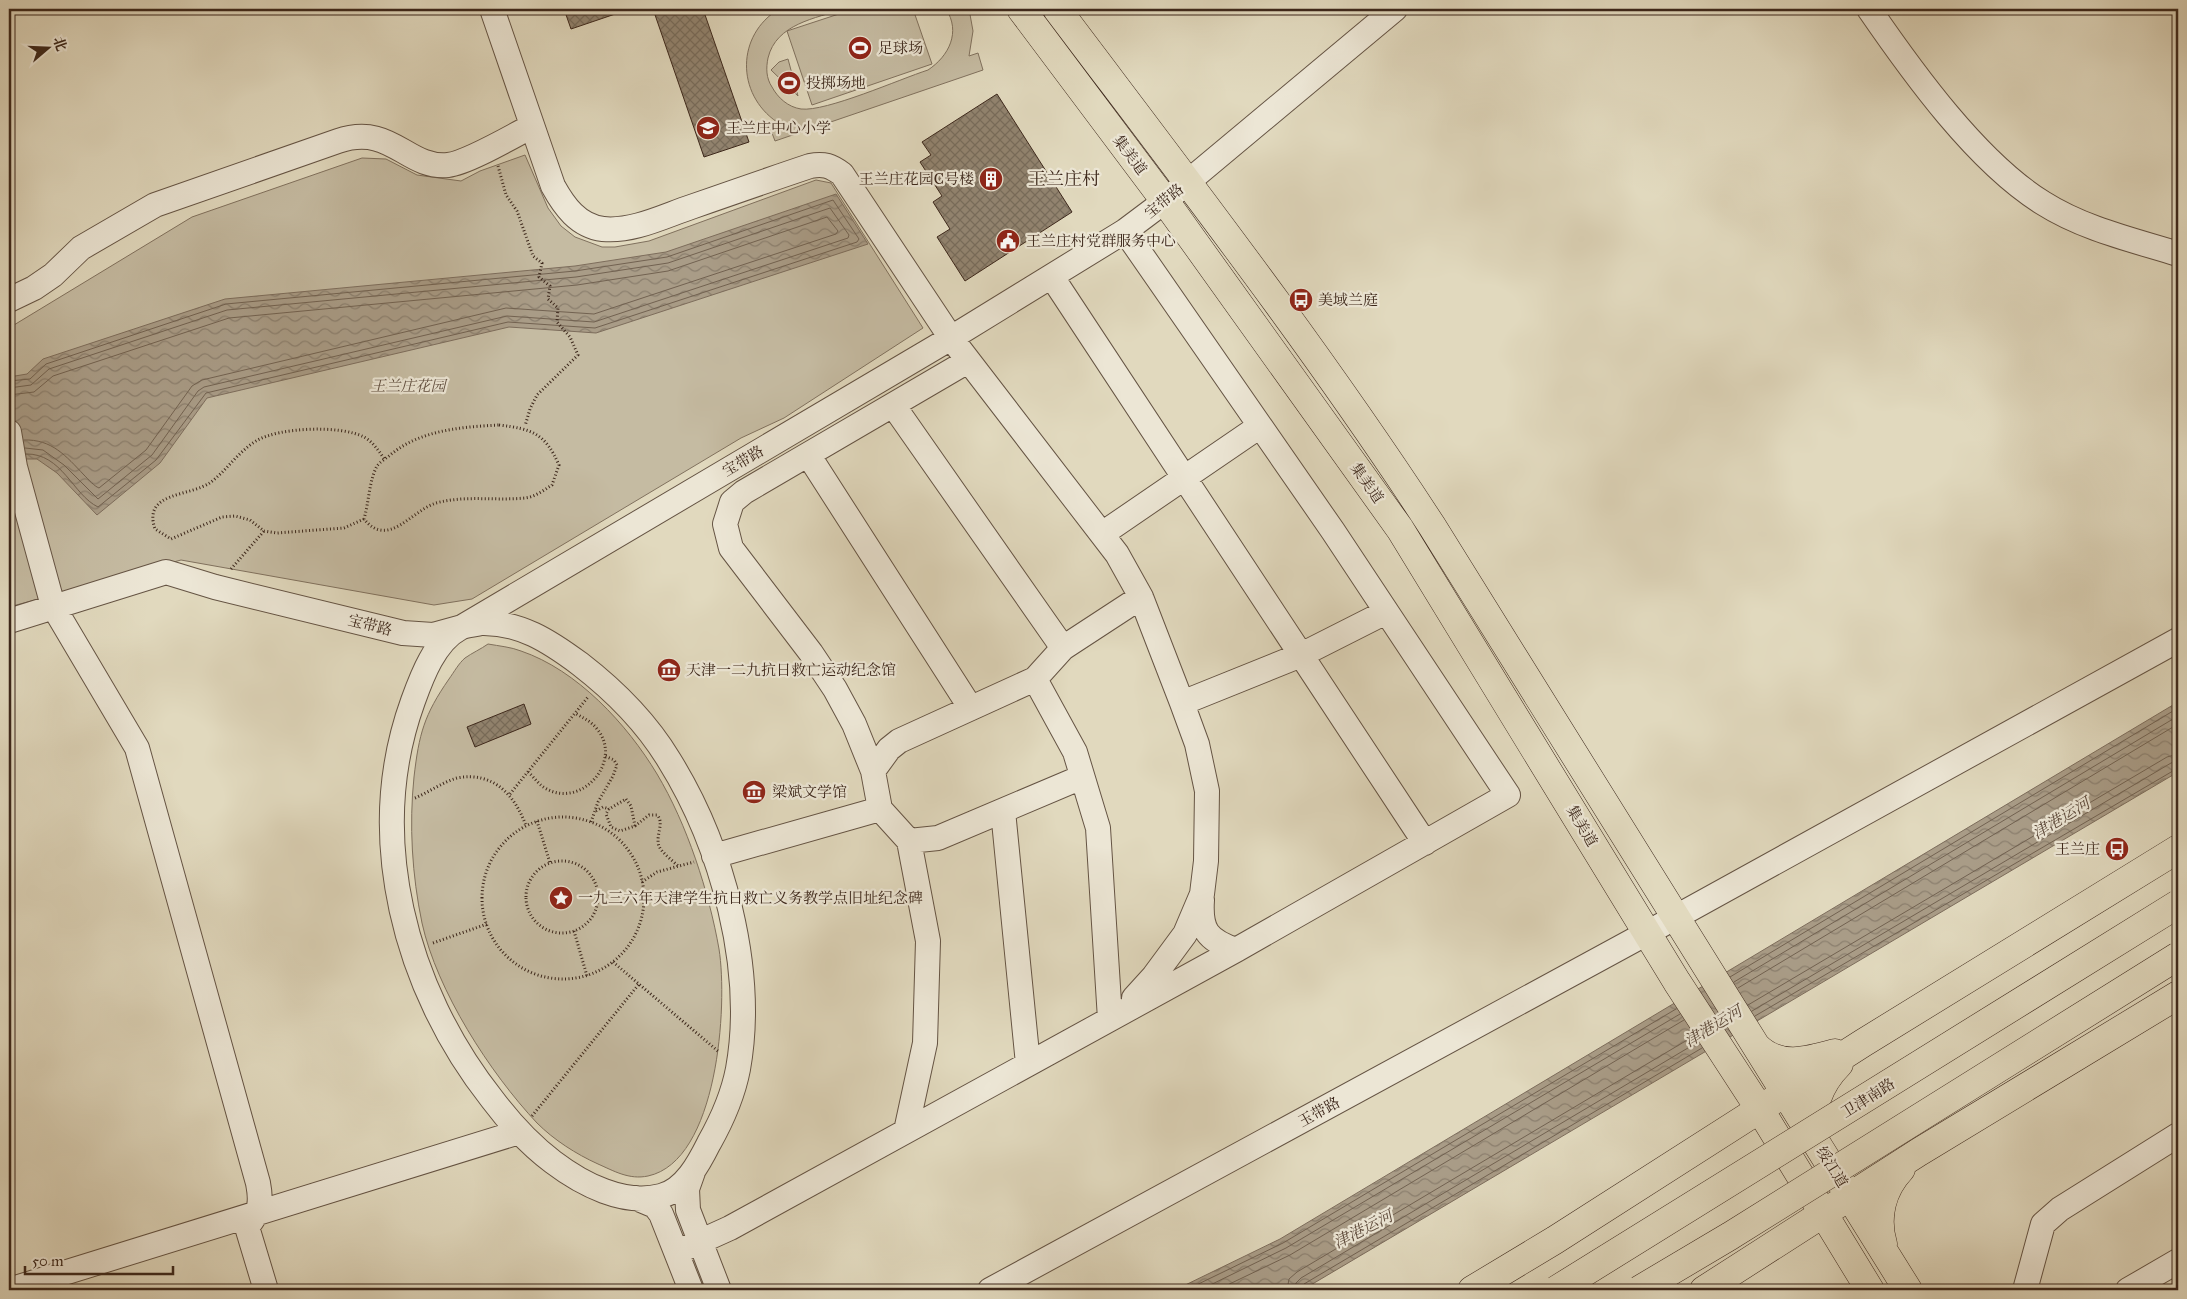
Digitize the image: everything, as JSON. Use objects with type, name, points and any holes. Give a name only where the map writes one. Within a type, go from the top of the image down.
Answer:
[{"type":"main road","name":"集美道","points":[[1021,9],[1165,201],[1400,530],[1727,1061]]},
{"type":"main road","name":"集美道","points":[[1057,9],[1187,182],[1384,452],[1755,1045]]},
{"type":"main road","points":[[1472,1290],[1555,1240],[1863,1042],[2178,849]]},
{"type":"main road","name":"卫津南路","points":[[1556,1290],[2178,904]]},
{"type":"main road","points":[[1640,1290],[1730,1236],[2178,956]]},
{"type":"main road","points":[[1704,1290],[1919,1152],[2178,995]]},
{"type":"main road","points":[[1755,1045],[1772,1059],[1795,1062],[1818,1058],[1863,1042]]},
{"type":"main road","points":[[1863,1042],[1838,1065],[1824,1082],[1813,1114],[1812,1136],[1841,1153],[1862,1160],[1887,1159],[1919,1152]]},
{"type":"main road","name":"绥江道","points":[[1755,1045],[1771,1101],[1836,1207],[1886,1255],[1908,1290]]},
{"type":"main road","name":"绥江道","points":[[1727,1061],[1812,1136],[1836,1207],[1866,1285]]},
{"type":"main road","points":[[1886,1255],[1880,1224],[1883,1198],[1895,1175],[1919,1152]]},
{"type":"street","points":[[492,9],[553,186],[562,203],[575,216],[602,229],[634,227],[810,166],[822,164],[832,166],[850,184],[951,338],[1117,554],[1140,597],[1197,744],[1207,791],[1206,861],[1201,917],[1205,930],[1210,937],[1236,950]]},
{"type":"street","name":"宝带路","points":[[9,621],[166,572],[215,587],[403,633],[433,635],[462,627],[951,338],[1125,231],[1165,201],[1395,9]]},
{"type":"street","points":[[1869,9],[1904,60],[1967,135],[2008,179],[2044,204],[2086,224],[2178,254]]},
{"type":"street","points":[[9,300],[34,288],[53,275],[82,248],[155,205],[344,139],[362,136],[381,138],[401,150],[438,164],[449,165],[493,146],[532,126]]},
{"type":"street","points":[[677,1252],[730,1228],[1236,950],[1508,795],[1260,426],[1125,231]]},
{"type":"street","points":[[1052,277],[1426,843]]},
{"type":"street","points":[[906,1131],[925,1043],[928,941],[909,841],[880,808],[874,771],[854,724],[835,689],[811,653],[731,548],[726,536],[725,524],[732,502],[744,492],[809,456],[968,361]]},
{"type":"street","points":[[893,405],[1063,648]]},
{"type":"street","points":[[1102,534],[1186,479],[1260,426]]},
{"type":"street","points":[[9,432],[15,467],[53,606],[136,748],[258,1183],[260,1198],[258,1213],[247,1227],[266,1290]]},
{"type":"street","points":[[809,456],[970,707]]},
{"type":"street","points":[[874,771],[889,749],[900,741],[970,707],[1035,679],[1063,648],[1140,597]]},
{"type":"street","points":[[1182,703],[1301,655],[1386,612]]},
{"type":"street","points":[[691,1290],[661,1214],[654,1206],[636,1198],[608,1192],[577,1179],[546,1156],[519,1132],[484,1090],[451,1042],[429,997],[412,950],[393,861],[392,804],[400,738],[416,691],[426,670],[443,643],[462,627],[499,623],[515,626],[545,640],[601,681],[637,716],[669,760],[698,816],[714,856],[732,918],[739,964],[742,1010],[738,1068],[721,1121],[694,1170],[687,1189],[686,1198],[688,1210],[719,1290]]},
{"type":"street","name":"玉带路","points":[[990,1290],[1647,933],[2178,640]]},
{"type":"street","points":[[1035,679],[1075,752],[1098,828],[1115,1016]]},
{"type":"street","points":[[909,841],[938,838],[1082,777]]},
{"type":"street","points":[[714,856],[880,808]]},
{"type":"street","points":[[1003,811],[1028,1064]]},
{"type":"street","points":[[1115,1016],[1154,976],[1185,934],[1202,894]]},
{"type":"street","points":[[9,1290],[519,1132]]},
{"type":"street","points":[[2025,1290],[2043,1224],[2060,1209],[2178,1135]]},
{"type":"street","points":[[636,1198],[658,1197],[668,1194],[682,1184],[694,1170]]},
{"type":"street","points":[[2128,1290],[2178,1262]]},
{"type":"path","points":[[493,146],[506,195],[517,211],[532,256],[542,263],[540,277],[550,286],[548,299],[558,308],[556,322],[570,337],[578,355],[537,395],[525,426]]},
{"type":"path","points":[[499,425],[533,431],[545,440],[559,465],[552,485],[526,498],[484,498],[435,504],[421,510],[394,529],[383,531],[370,527],[364,519],[378,465],[407,443],[425,436],[463,427],[499,425]]},
{"type":"path","points":[[364,519],[344,528],[264,532],[250,520],[235,516],[210,521],[171,539],[155,529],[152,520],[154,509],[160,502],[169,497],[199,489],[210,482],[241,452],[268,435],[302,430],[350,432],[366,438],[377,448],[385,460]]},
{"type":"path","points":[[215,587],[264,532]]},
{"type":"path","points":[[510,794],[601,681]]},
{"type":"path","points":[[528,772],[545,788],[571,792],[586,787],[595,780],[602,770],[605,756],[604,744],[598,730],[575,713]]},
{"type":"path","points":[[591,822],[616,765],[614,760],[605,756]]},
{"type":"path","points":[[392,804],[407,802],[458,778],[489,780],[510,794],[518,805],[526,826]]},
{"type":"path","points":[[635,826],[631,806],[626,799],[609,809],[606,814],[611,827],[620,831],[635,826],[649,816],[657,815],[660,822],[658,841],[660,848],[678,866]]},
{"type":"path","points":[[596,811],[603,807],[609,809]]},
{"type":"path","points":[[565,817],[591,822],[606,830],[623,844],[635,861],[642,882],[644,904],[640,925],[630,943],[613,962],[587,976],[560,979],[530,972],[504,954],[492,937],[487,924],[482,898],[488,867],[506,840],[537,821],[565,817]]},
{"type":"path","points":[[537,821],[550,864]]},
{"type":"path","points":[[642,882],[657,872],[714,856]]},
{"type":"path","points":[[563,862],[577,865],[587,873],[596,888],[597,901],[594,912],[587,922],[574,931],[559,933],[546,930],[534,921],[527,907],[526,892],[531,879],[542,868],[550,864],[563,862]]},
{"type":"path","points":[[412,950],[487,924]]},
{"type":"path","points":[[574,931],[587,976]]},
{"type":"path","points":[[613,962],[738,1068]]},
{"type":"path","points":[[519,1132],[639,984]]},
{"type":"green space","points":[[779,9],[844,9],[798,24],[779,37],[772,47],[767,62],[769,80],[780,98],[796,108],[812,109],[845,100],[928,70],[942,58],[950,43],[952,26],[946,9],[969,9],[973,31],[969,56],[978,53],[983,70],[775,141],[769,125],[777,122],[764,110],[754,96],[748,81],[746,65],[749,49],[755,34],[765,20]]},
{"type":"green space","name":"足球场","points":[[854,9],[913,9],[932,64],[812,105],[787,31]]},
{"type":"green space","name":"投掷场地","points":[[788,59],[798,96],[771,70],[779,62]]},
{"type":"green space","name":"王兰庄花园","points":[[525,155],[548,208],[561,226],[575,237],[602,247],[615,247],[649,241],[816,180],[831,183],[923,328],[784,418],[741,438],[472,599],[434,605],[181,560],[9,607],[9,328],[192,217],[362,158],[386,159],[417,175],[461,181],[480,171]]},
{"type":"green space","points":[[488,644],[521,651],[562,671],[581,685],[616,718],[645,755],[668,794],[687,836],[703,882],[715,927],[721,974],[722,1006],[713,1078],[704,1112],[690,1142],[672,1164],[648,1176],[628,1176],[598,1164],[566,1146],[537,1123],[519,1103],[484,1056],[453,1003],[429,949],[422,923],[412,850],[412,795],[418,749],[428,714],[449,679],[465,658]]},
{"type":"water","points":[[836,194],[868,244],[596,333],[509,327],[207,398],[160,463],[97,515],[57,473],[37,459],[9,459],[9,377],[27,374],[43,359],[225,299],[575,266],[666,252]]},
{"type":"water","name":"津港运河","points":[[2178,702],[2178,772],[1304,1289],[1175,1290],[1280,1239]]},
{"type":"building","points":[[564,9],[630,9],[571,29]]},
{"type":"building","points":[[653,9],[703,9],[749,142],[704,157]]},
{"type":"building","name":"王兰庄花园C号楼","points":[[997,94],[1072,212],[965,281],[937,237],[950,229],[933,202],[942,196],[920,162],[931,155],[922,142]]},
{"type":"building","points":[[524,704],[531,724],[475,747],[467,727]]},
{"type":"place","name":"足球场","points":[[860,48]]},
{"type":"place","name":"投掷场地","points":[[789,83]]},
{"type":"place","name":"王兰庄中心小学","points":[[708,128]]},
{"type":"place","name":"王兰庄花园C号楼","points":[[991,179]]},
{"type":"place","name":"王兰庄村党群服务中心","points":[[1008,241]]},
{"type":"place","name":"美域兰庭","points":[[1301,300]]},
{"type":"place","name":"天津一二九抗日救亡运动纪念馆","points":[[669,670]]},
{"type":"place","name":"梁斌文学馆","points":[[754,792]]},
{"type":"place","name":"王兰庄","points":[[2117,849]]},
{"type":"place","name":"一九三六年天津学生抗日救亡义务教学点旧址纪念碑","points":[[561,898]]},
{"type":"district","name":"王兰庄村","points":[[1064,179]]}]
